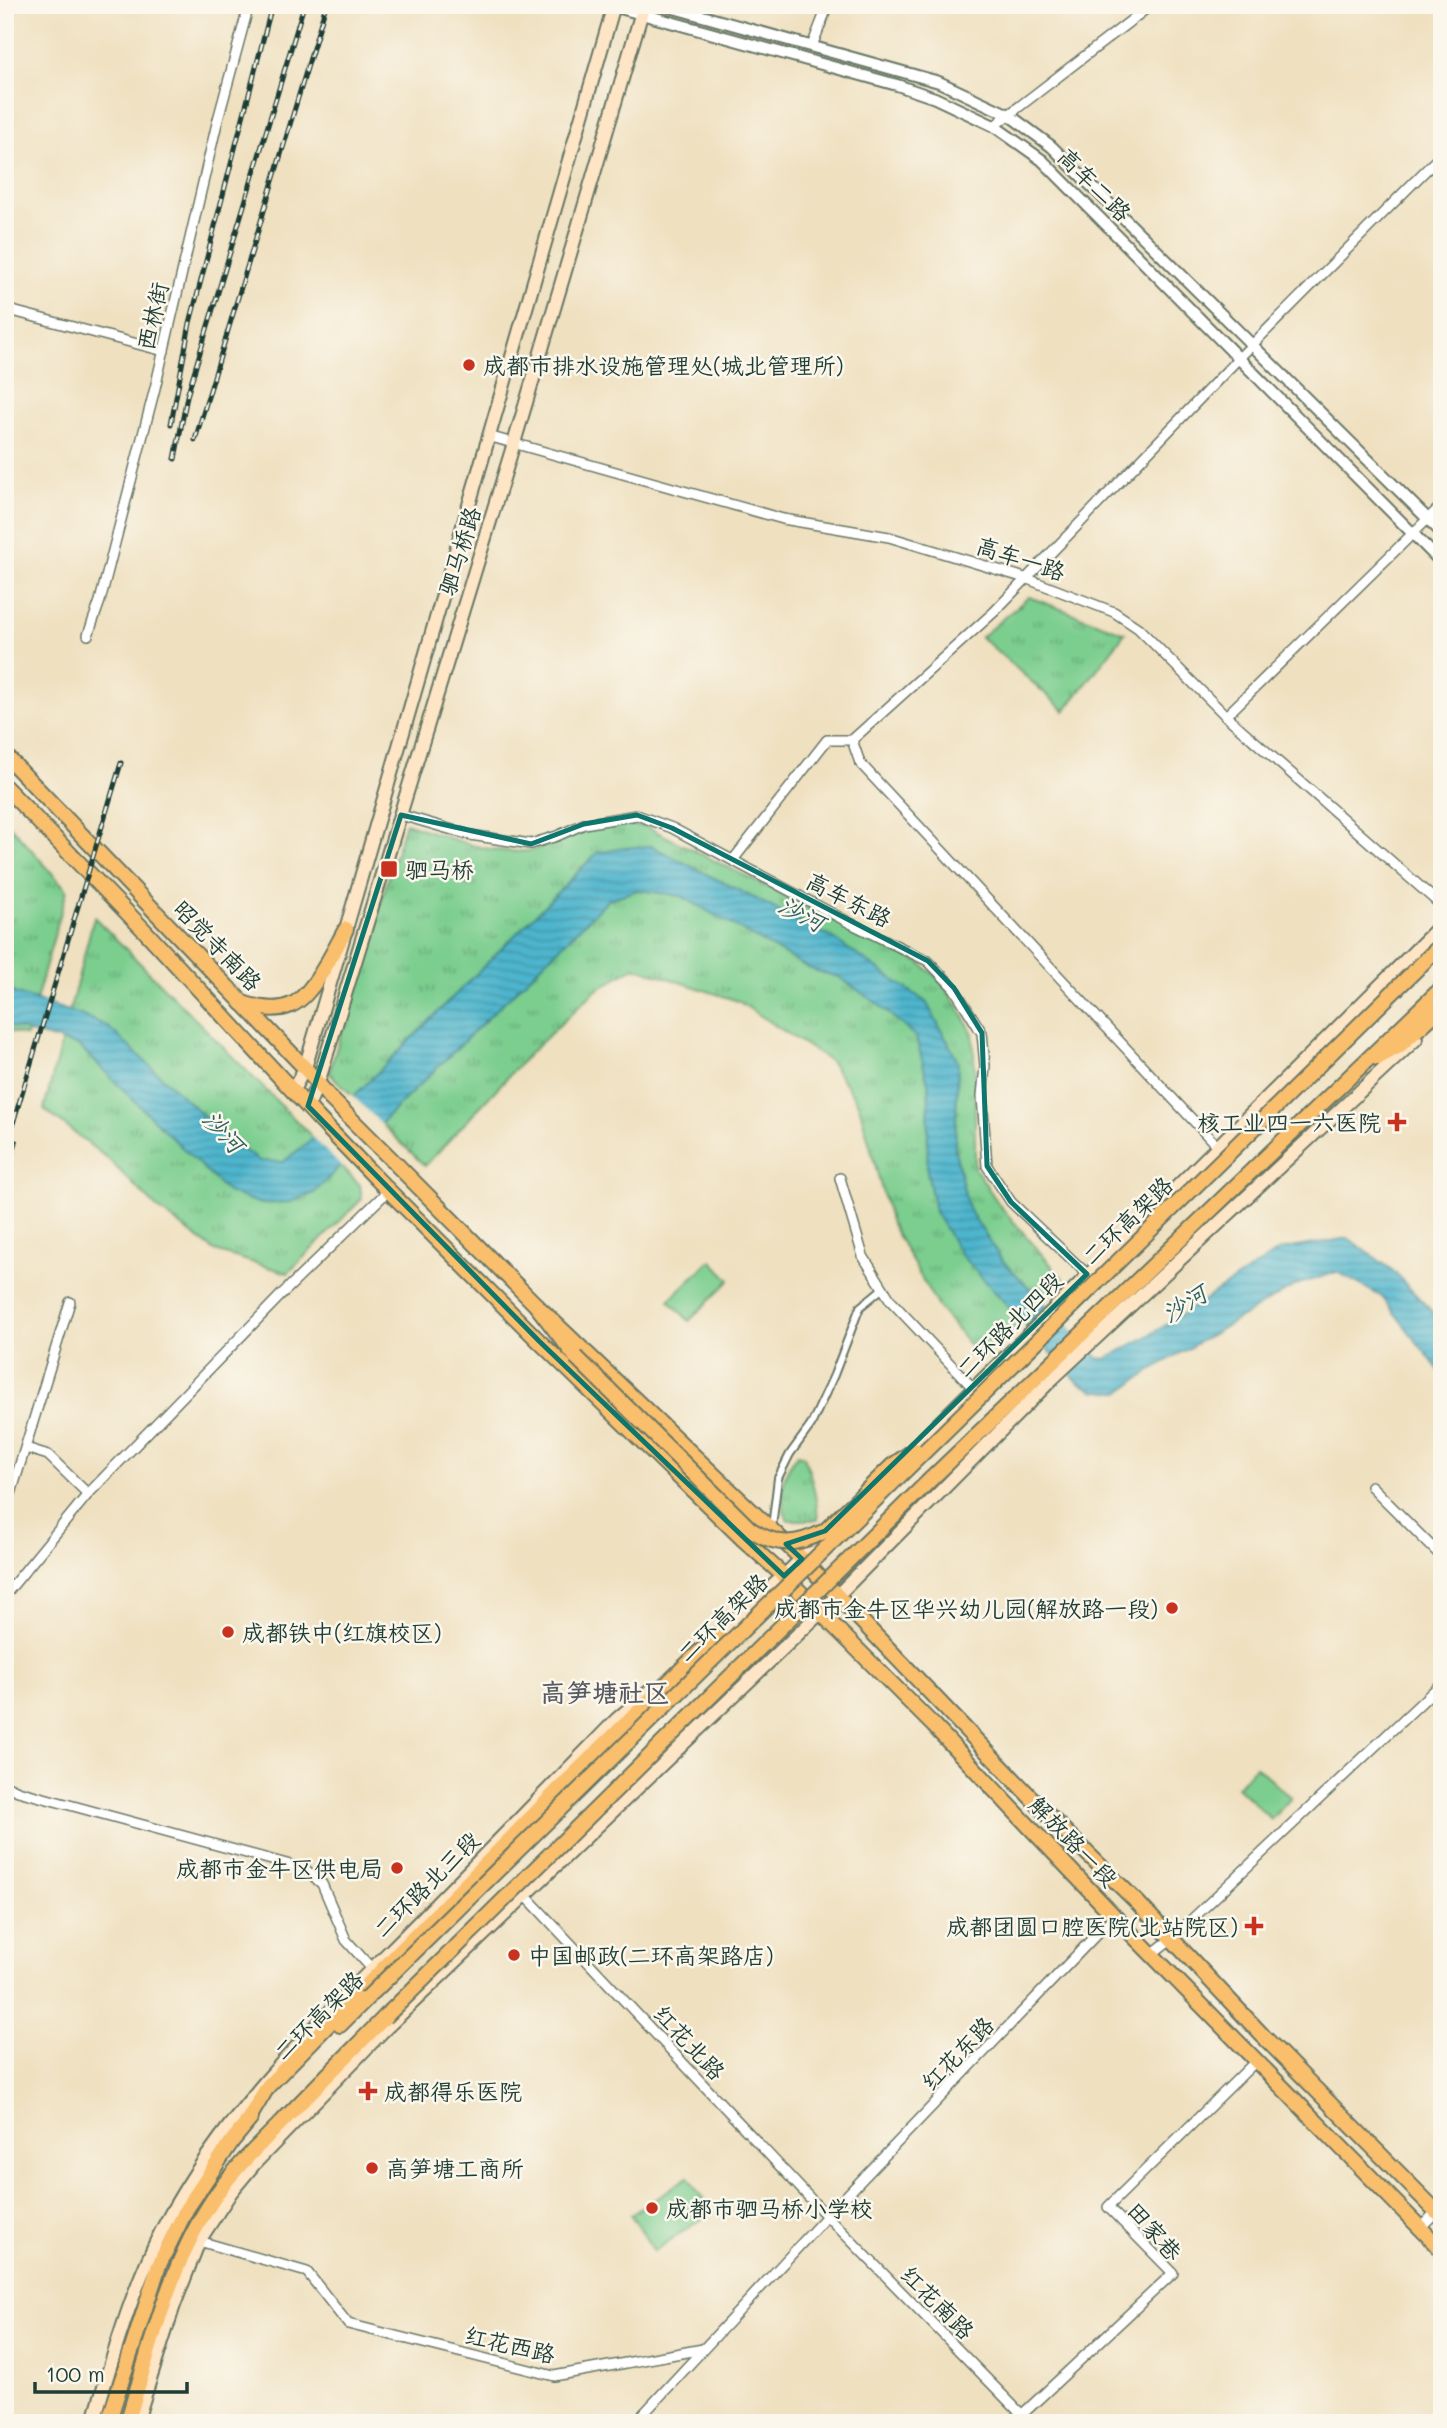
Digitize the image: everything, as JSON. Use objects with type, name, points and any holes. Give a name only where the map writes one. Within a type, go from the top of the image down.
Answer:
[{"type":"main road","name":"驷马桥路","points":[[293,1090],[305,1068],[614,6]]},
{"type":"main road","name":"驷马桥路","points":[[308,1106],[318,1083],[401,815],[642,10]]},
{"type":"main road","name":"昭觉寺南路","points":[[5,755],[305,1068],[330,1098],[536,1306]]},
{"type":"main road","name":"昭觉寺南路","points":[[5,787],[144,930],[388,1190]]},
{"type":"main road","name":"二环路北四段","points":[[784,1576],[1442,924]]},
{"type":"main road","points":[[242,1003],[274,1009],[291,1006],[318,976],[346,929]]},
{"type":"main road","points":[[1409,975],[1442,935]]},
{"type":"main road","name":"二环高架路","points":[[108,2423],[159,2265],[187,2208],[246,2123],[288,2076],[1442,944]]},
{"type":"main road","points":[[129,2422],[165,2303],[193,2233],[210,2203],[244,2161],[385,2017],[931,1479],[1442,988]]},
{"type":"main road","points":[[1364,1065],[1399,1046],[1442,1007]]},
{"type":"main road","points":[[129,2422],[199,2241],[239,2182],[312,2102],[820,1613],[1053,1378],[1442,1015]]},
{"type":"main road","name":"解放路一段","points":[[388,1190],[558,1360],[784,1576],[934,1726],[1115,1916],[1442,2250]]},
{"type":"main road","points":[[536,1306],[576,1357],[750,1528],[774,1543],[796,1541],[825,1531],[892,1466],[958,1418]]},
{"type":"main road","name":"解放路一段","points":[[536,1306],[802,1559],[1044,1811],[1137,1902],[1263,2036],[1440,2211]]},
{"type":"main road","name":"二环路北三段","points":[[93,2423],[128,2308],[144,2267],[181,2196],[248,2100],[278,2065],[617,1719],[784,1576]]},
{"type":"main road","points":[[246,2123],[268,2086],[561,1787],[718,1634]]},
{"type":"street","name":"西林街","points":[[88,635],[100,601],[217,123],[249,5]]},
{"type":"street","name":"高车二路","points":[[663,5],[939,82],[1009,115],[1052,146],[1442,533]]},
{"type":"street","points":[[812,46],[828,5]]},
{"type":"street","points":[[995,125],[1151,5]]},
{"type":"street","name":"高车二路","points":[[614,6],[642,10],[897,85],[935,98],[995,125],[1042,160],[1442,563]]},
{"type":"street","points":[[733,860],[827,740],[852,740],[994,612],[1238,359],[1442,154]]},
{"type":"street","points":[[1431,165],[1442,176]]},
{"type":"street","points":[[5,309],[163,351]]},
{"type":"street","name":"高车一路","points":[[488,436],[783,519],[889,537],[1025,578],[1114,612],[1138,628],[1226,716],[1442,906]]},
{"type":"street","points":[[1226,716],[1442,505]]},
{"type":"street","points":[[852,740],[860,763],[1217,1146]]},
{"type":"street","name":"高车东路","points":[[401,815],[470,835],[531,844],[584,824],[637,815],[672,828],[928,961],[954,988],[982,1033],[986,1166],[1011,1202],[1087,1274]]},
{"type":"street","points":[[840,1178],[863,1255],[891,1301],[974,1389]]},
{"type":"street","points":[[5,1595],[88,1494],[283,1293],[388,1190]]},
{"type":"street","points":[[771,1529],[778,1478],[790,1454],[811,1425],[860,1307],[883,1288]]},
{"type":"street","points":[[5,1513],[70,1302]]},
{"type":"street","points":[[26,1448],[48,1455],[88,1494]]},
{"type":"street","points":[[1371,1486],[1442,1557]]},
{"type":"street","points":[[1153,1953],[1442,1683]]},
{"type":"street","points":[[5,1784],[19,1791],[305,1869],[322,1884],[346,1940],[372,1969]]},
{"type":"street","name":"红花北路","points":[[525,1895],[827,2216]]},
{"type":"street","name":"红花东路","points":[[827,2216],[1115,1916]]},
{"type":"street","name":"田家巷","points":[[1013,2423],[1173,2273],[1108,2207],[1256,2061]]},
{"type":"street","points":[[1420,2228],[1440,2211]]},
{"type":"street","points":[[635,2423],[827,2216]]},
{"type":"street","name":"红花南路","points":[[827,2216],[1030,2423]]},
{"type":"street","name":"红花西路","points":[[199,2241],[306,2272],[348,2324],[554,2376],[703,2349]]},
{"type":"highlighted area","points":[[401,815],[531,844],[584,824],[637,815],[672,828],[928,961],[954,988],[982,1033],[987,1166],[1011,1202],[1087,1274],[825,1531],[786,1544],[802,1559],[784,1576],[539,1341],[308,1106]]},
{"type":"green space","points":[[1029,597],[1125,633],[1065,711],[981,637]]},
{"type":"green space","points":[[5,820],[67,890],[26,1036],[5,1030]]},
{"type":"green space","points":[[405,823],[480,847],[511,851],[541,848],[599,827],[647,827],[920,963],[939,979],[973,1034],[975,1168],[1000,1206],[1064,1280],[981,1359],[938,1307],[891,1224],[859,1105],[831,1062],[738,1001],[634,967],[594,992],[527,1056],[425,1166],[329,1073]]},
{"type":"green space","points":[[94,917],[360,1185],[362,1199],[288,1273],[215,1251],[157,1208],[108,1159],[44,1109]]},
{"type":"green space","points":[[711,1260],[730,1280],[689,1321],[669,1300]]},
{"type":"green space","points":[[798,1454],[804,1456],[809,1472],[818,1520],[788,1520],[785,1511],[782,1486]]},
{"type":"green space","points":[[1256,1766],[1291,1798],[1271,1819],[1237,1787]]},
{"type":"green space","points":[[688,2177],[712,2212],[654,2251],[631,2215]]},
{"type":"water","points":[[651,846],[831,937],[926,1002],[958,1061],[955,1150],[968,1208],[1001,1259],[1098,1358],[1106,1359],[1158,1330],[1280,1250],[1348,1238],[1392,1270],[1442,1322],[1442,1374],[1382,1297],[1337,1272],[1296,1285],[1155,1368],[1120,1392],[1095,1391],[1078,1382],[961,1255],[935,1212],[927,1171],[929,1087],[916,1037],[879,1005],[839,977],[810,969],[681,896],[638,890],[609,899],[394,1110],[314,1193],[291,1202],[261,1204],[227,1192],[79,1046],[5,1025],[5,990],[107,1026],[233,1143],[260,1161],[283,1162],[306,1144],[597,853]]},
{"type":"pier","points":[[351,1094],[383,1126],[343,1168],[310,1135]]},
{"type":"railway","points":[[171,424],[190,323],[272,5]]},
{"type":"railway","points":[[175,459],[187,396],[304,5]]},
{"type":"railway","points":[[195,440],[326,5]]},
{"type":"railway","points":[[5,1150],[121,763]]},
{"type":"railway","points":[[5,1178],[16,1142]]},
{"type":"place","name":"成都市排水设施管理处(城北管理所)","points":[[469,365]]},
{"type":"place","name":"驷马桥","points":[[389,869]]},
{"type":"place","name":"核工业四一六医院","points":[[1397,1122]]},
{"type":"place","name":"成都市金牛区华兴幼儿园(解放路一段)","points":[[1172,1608]]},
{"type":"place","name":"成都铁中(红旗校区)","points":[[228,1632]]},
{"type":"place","name":"成都市金牛区供电局","points":[[397,1868]]},
{"type":"place","name":"成都团圆口腔医院(北站院区)","points":[[1254,1926]]},
{"type":"place","name":"中国邮政(二环高架路店)","points":[[514,1955]]},
{"type":"place","name":"成都得乐医院","points":[[368,2091]]},
{"type":"place","name":"高笋塘工商所","points":[[372,2168]]},
{"type":"place","name":"成都市驷马桥小学校","points":[[652,2208]]},
{"type":"district","name":"高笋塘社区","points":[[605,1692]]},
{"type":"water label","name":"沙河","points":[[802,913]]},
{"type":"water label","name":"沙河","points":[[224,1131]]},
{"type":"water label","name":"沙河","points":[[1184,1303]]}]
